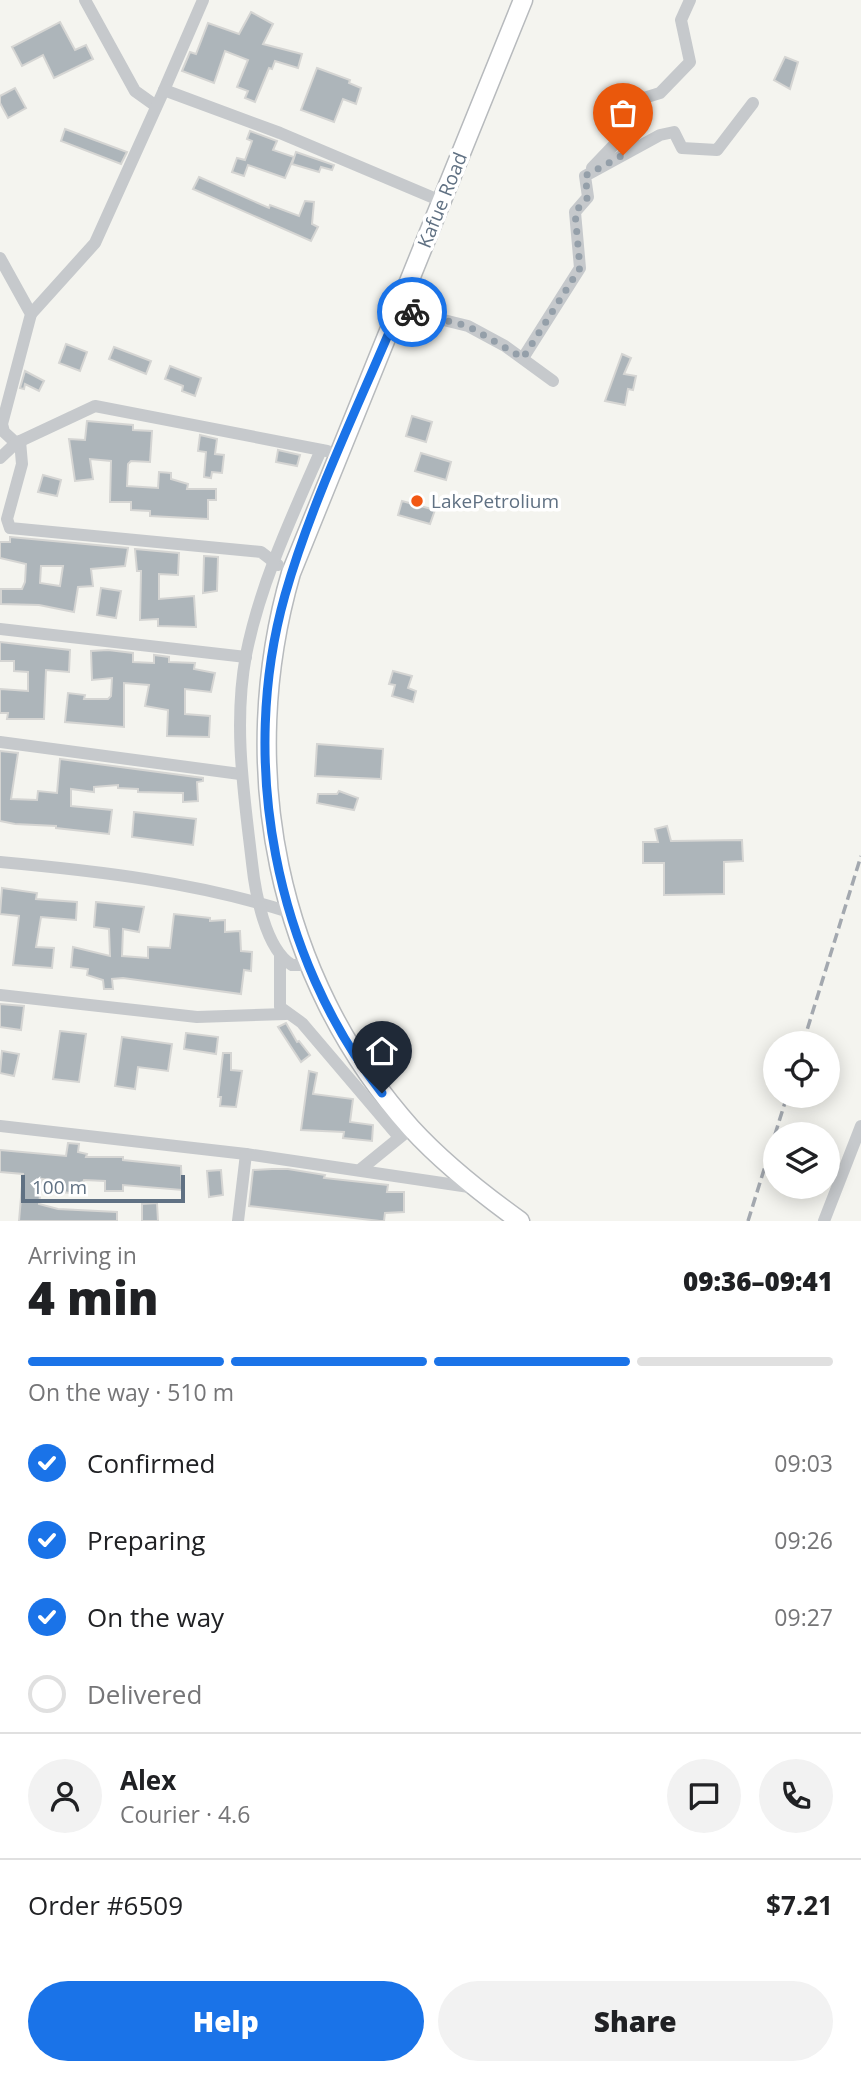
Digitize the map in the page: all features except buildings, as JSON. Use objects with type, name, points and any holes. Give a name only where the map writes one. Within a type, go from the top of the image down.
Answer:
[{"type":"highway","name":"Kafue Road","points":[[520,1221],[405,1133],[331,1012],[289,912],[269,810],[265,739],[272,656],[292,573],[523,0]]},
{"type":"street","points":[[85,0],[135,91],[156,106]]},
{"type":"street","points":[[203,0],[95,243],[31,314],[2,424],[4,432],[18,442],[21,473],[4,518],[14,529],[261,552],[292,573]]},
{"type":"street","points":[[585,176],[614,145],[634,101],[660,93],[690,62],[681,20],[690,0]]},
{"type":"street","points":[[164,90],[280,133],[441,201]]},
{"type":"street","points":[[585,176],[660,135],[674,132],[682,148],[717,150],[752,103]]},
{"type":"street","points":[[523,358],[580,268],[575,212],[588,197],[585,176]]},
{"type":"street","points":[[0,258],[31,314]]},
{"type":"street","points":[[399,309],[468,326],[523,358],[552,381]]},
{"type":"street","points":[[0,458],[18,442],[90,408],[101,406],[339,453]]},
{"type":"street","points":[[321,450],[274,560],[246,657],[241,698],[240,774],[257,901],[280,954],[280,1007],[286,1014],[302,1023],[405,1133],[361,1169]]},
{"type":"street","points":[[0,629],[246,657]]},
{"type":"street","points":[[0,742],[240,774]]},
{"type":"street","points":[[0,862],[136,876],[257,901],[289,912]]},
{"type":"street","points":[[280,954],[292,965],[309,965]]},
{"type":"street","points":[[0,995],[197,1017],[286,1014]]},
{"type":"street","points":[[0,1126],[246,1154],[476,1188]]},
{"type":"street","points":[[824,1221],[861,1126]]},
{"type":"street","points":[[238,1221],[246,1154]]},
{"type":"railway","points":[[807,1031],[861,856]]},
{"type":"railway","points":[[748,1221],[783,1108]]},
{"type":"way so far","points":[[412,312],[468,326],[523,358],[580,268],[575,212],[588,197],[585,176],[623,155]]},
{"type":"place","name":"LakePetrolium","points":[[417,501]]},
{"type":"route","points":[[382,1093],[358,1059],[331,1012],[289,912],[269,810],[265,739],[272,656],[277,626],[292,573],[399,309],[412,312]]}]
